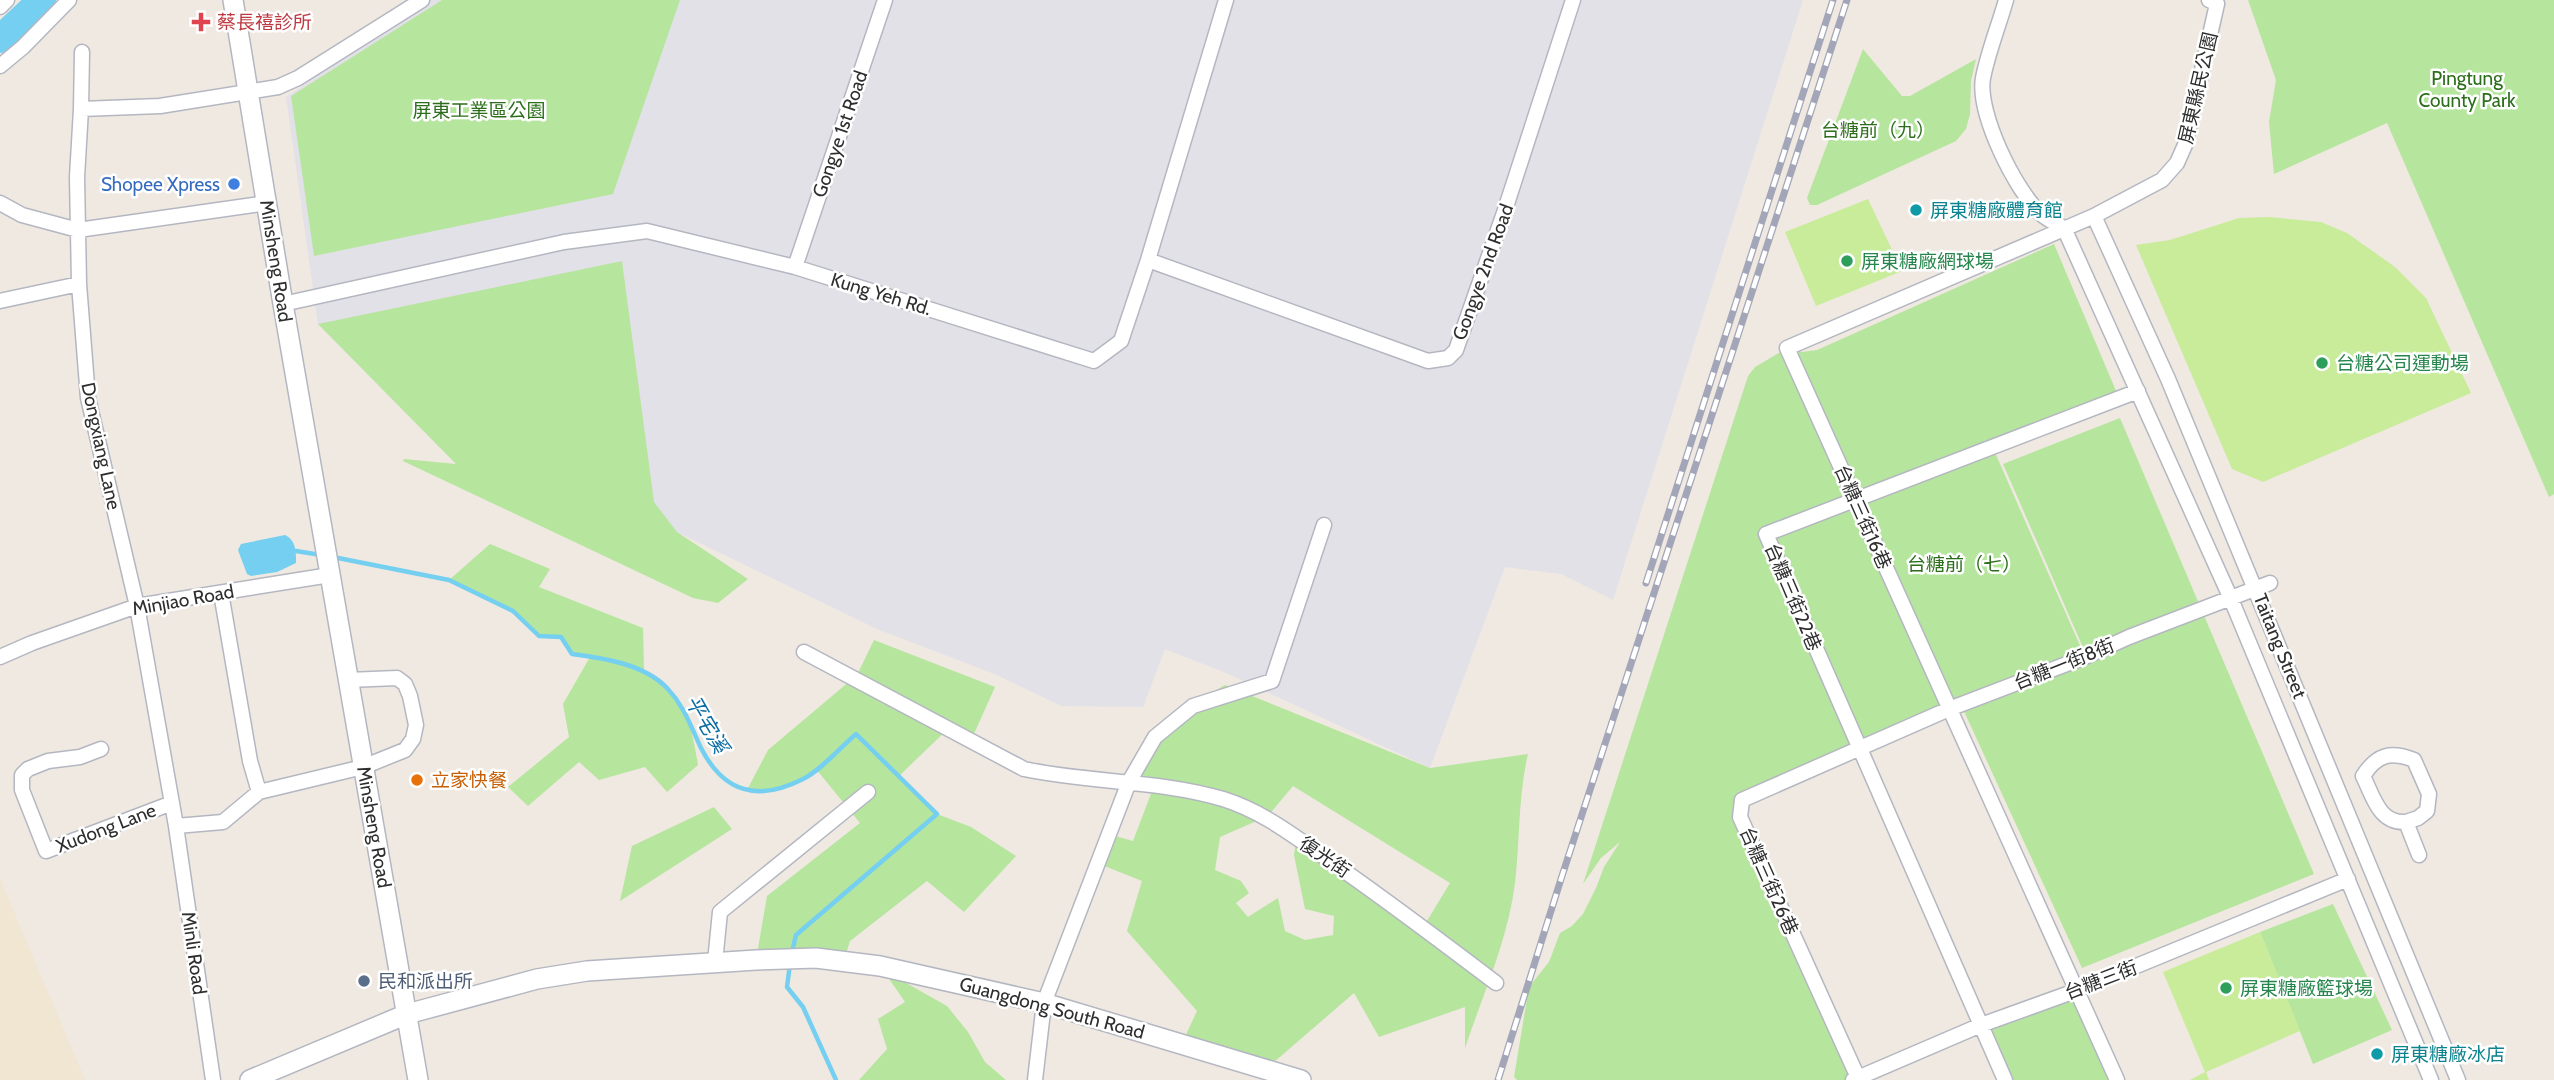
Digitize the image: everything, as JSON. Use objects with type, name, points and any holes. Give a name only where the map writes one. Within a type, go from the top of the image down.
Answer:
[{"type":"street","points":[[0,7],[7,0]]},
{"type":"street","points":[[0,66],[23,47],[69,0]]},
{"type":"street","name":"Minsheng Road","points":[[233,0],[418,1080]]},
{"type":"street","points":[[81,109],[160,106],[278,87],[298,78],[421,0]]},
{"type":"street","name":"Gongye 1st Road","points":[[795,267],[885,0]]},
{"type":"street","name":"Kung Yeh Rd.","points":[[283,304],[564,242],[648,231],[795,267],[1094,361],[1121,341],[1226,0]]},
{"type":"street","name":"Gongye 2nd Road","points":[[1148,260],[1428,361],[1448,358],[1455,350],[1506,210],[1573,0]]},
{"type":"street","points":[[2006,0],[1983,80],[1983,100],[1994,137],[2021,188],[2042,215],[2064,228]]},
{"type":"street","name":"屏東縣民公園","points":[[2094,216],[2162,180],[2178,163],[2185,145],[2217,5],[2209,0]]},
{"type":"street","name":"Dongxiang Lane","points":[[82,52],[77,177],[79,284],[88,398],[137,606]]},
{"type":"street","points":[[0,203],[22,215],[78,230],[267,203]]},
{"type":"street","name":"台糖三街16巷","points":[[2094,216],[1787,348],[2117,1080]]},
{"type":"street","name":"Taitang Street","points":[[2094,216],[2263,586],[2458,1080]]},
{"type":"street","name":"Taitang Street","points":[[2064,228],[2231,599],[2431,1080]]},
{"type":"street","points":[[0,301],[79,284]]},
{"type":"street","name":"台糖三街22巷","points":[[2006,1080],[1766,534],[2138,391]]},
{"type":"street","points":[[1035,1080],[1044,1003],[1129,782],[1156,737],[1193,706],[1272,681],[1324,526]]},
{"type":"street","name":"Minjiao Road","points":[[0,657],[137,606],[330,575]]},
{"type":"street","name":"台糖一街8街","points":[[1859,748],[1949,709],[2263,586]]},
{"type":"street","points":[[221,593],[250,761],[259,792]]},
{"type":"street","name":"Xudong Lane","points":[[101,749],[80,757],[48,761],[28,769],[22,775],[22,790],[46,851],[172,803],[137,606]]},
{"type":"street","name":"復光街","points":[[804,652],[1024,769],[1060,777],[1129,782],[1224,800],[1271,821],[1373,890],[1496,983]]},
{"type":"street","points":[[176,826],[223,822],[259,792],[363,767],[405,750],[413,740],[416,725],[405,684],[397,678],[348,680]]},
{"type":"street","name":"台糖三街26巷","points":[[1857,1079],[1741,817],[1742,800],[1859,748]]},
{"type":"street","points":[[2398,753],[2414,760],[2429,794],[2427,811],[2406,822],[2398,822],[2381,814],[2363,776],[2374,762],[2398,753]]},
{"type":"street","points":[[715,962],[720,912],[868,792]]},
{"type":"street","name":"Minli Road","points":[[172,803],[213,1080]]},
{"type":"street","points":[[2406,822],[2419,855]]},
{"type":"street","name":"台糖三街","points":[[1857,1079],[1981,1025],[2078,990],[2348,879]]},
{"type":"street","name":"Guangdong South Road","points":[[250,1080],[407,1014],[537,979],[587,971],[792,959],[844,960],[880,966],[1044,1003],[1301,1080]]},
{"type":"shaded area","points":[[429,0],[1803,0],[1613,600],[1561,574],[1505,567],[1430,768],[1226,673],[1165,649],[1143,707],[1061,706],[997,675],[877,629],[677,532],[457,465],[318,324],[286,97]]},
{"type":"shaded area","points":[[0,879],[85,1080],[0,1080]]},
{"type":"green space","name":"屏東工業區公園","points":[[442,0],[680,0],[613,194],[314,256],[291,96]]},
{"type":"green space","name":"Pingtung County Park","points":[[2248,0],[2554,0],[2554,494],[2549,497],[2387,123],[2274,174],[2269,122],[2276,80]]},
{"type":"green space","name":"台糖前（九）","points":[[1863,49],[1902,96],[1910,96],[1976,59],[1966,129],[1956,141],[1817,205],[1810,205],[1807,198]]},
{"type":"green space","name":"屏東糖廠網球場","points":[[1868,199],[1902,271],[1816,306],[1785,232]]},
{"type":"green space","name":"台糖公司運動場","points":[[2269,217],[2321,222],[2347,233],[2395,267],[2426,298],[2471,393],[2263,482],[2232,469],[2136,245],[2170,240],[2239,218]]},
{"type":"green space","name":"台糖前（七）","points":[[2054,244],[2119,398],[1993,448],[2085,657],[1742,800],[1741,817],[1853,1080],[1517,1080],[1514,1077],[1529,987],[1549,962],[1560,933],[1572,926],[1583,914],[1604,867],[1620,842],[1601,858],[1583,884],[1748,376],[1755,367],[1787,348],[1802,352],[1817,350]]},
{"type":"green space","points":[[622,261],[654,502],[677,532],[748,579],[718,603],[693,598],[403,461],[456,464],[318,324]]},
{"type":"green space","points":[[2120,418],[2314,874],[2082,968],[1962,707],[2088,659],[2003,464]]},
{"type":"green space","points":[[490,544],[550,569],[539,587],[643,628],[644,671],[669,692],[683,711],[692,734],[698,765],[667,792],[645,767],[599,780],[579,762],[528,806],[508,787],[569,737],[563,704],[590,657],[572,654],[561,637],[539,636],[513,611],[449,580]]},
{"type":"green space","points":[[874,640],[995,687],[973,736],[952,725],[899,776],[937,814],[971,827],[1016,856],[964,912],[927,881],[850,941],[844,960],[756,960],[767,896],[860,823],[816,769],[805,779],[765,792],[747,790],[768,750],[857,675]]},
{"type":"green space","points":[[1225,685],[1430,768],[1528,754],[1522,786],[1512,904],[1501,946],[1465,1048],[1465,1007],[1379,1037],[1354,993],[1266,1069],[1182,1043],[1197,1011],[1127,931],[1142,881],[1097,863],[1108,834],[1133,841],[1157,778],[1131,774],[1173,724]],"holes":[[[1293,786],[1450,883],[1427,921],[1297,834],[1294,855],[1305,909],[1334,916],[1333,935],[1305,940],[1285,931],[1278,898],[1248,917],[1236,903],[1249,893],[1241,881],[1215,870],[1220,837],[1268,816]]]},
{"type":"green space","points":[[714,807],[732,829],[620,901],[632,846]]},
{"type":"green space","points":[[2333,904],[2392,1030],[2313,1064],[2260,932]]},
{"type":"green space","name":"屏東糖廠籃球場","points":[[2260,932],[2300,1031],[2206,1072],[2209,1080],[2190,1080],[2205,1072],[2163,972]]},
{"type":"green space","points":[[883,970],[947,1006],[968,1032],[985,1062],[1006,1080],[859,1080],[887,1049],[878,1019],[905,1002]]},
{"type":"green space","points":[[2078,990],[2117,1080],[2005,1080],[1981,1025]]},
{"type":"water","points":[[285,535],[293,543],[296,563],[277,572],[251,576],[247,574],[238,550],[241,544]]},
{"type":"waterway","points":[[0,39],[42,0]]},
{"type":"waterway","name":"平宅溪","points":[[296,551],[321,555]]},
{"type":"waterway","name":"平宅溪","points":[[333,557],[449,580],[513,611],[539,636],[561,637],[572,654],[610,660],[647,673],[667,688],[678,702],[701,748],[720,775],[744,789],[771,790],[803,779],[824,764],[856,734],[937,814],[796,935],[792,952]]},
{"type":"waterway","name":"平宅溪","points":[[790,964],[787,987],[803,1007],[836,1080]]},
{"type":"railway","points":[[1646,583],[1833,0]]},
{"type":"railway","points":[[1498,1080],[1847,0]]},
{"type":"place","name":"蔡長禧診所","points":[[201,22]]},
{"type":"place","name":"Shopee Xpress","points":[[234,184]]},
{"type":"place","name":"屏東糖廠體育館","points":[[1916,210]]},
{"type":"place","name":"屏東糖廠網球場","points":[[1847,261]]},
{"type":"place","name":"台糖公司運動場","points":[[2322,363]]},
{"type":"place","name":"立家快餐","points":[[417,780]]},
{"type":"place","name":"民和派出所","points":[[364,981]]},
{"type":"place","name":"屏東糖廠籃球場","points":[[2226,988]]},
{"type":"place","name":"屏東糖廠冰店","points":[[2377,1054]]}]
